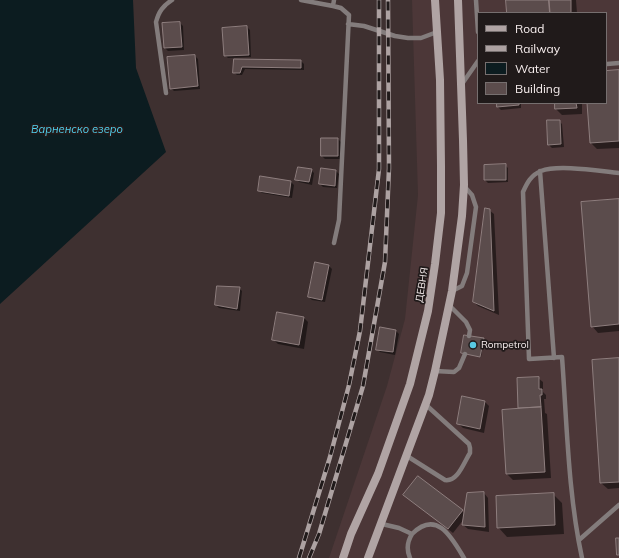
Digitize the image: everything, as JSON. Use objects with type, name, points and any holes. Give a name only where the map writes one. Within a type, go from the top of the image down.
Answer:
[{"type":"main road","name":"ДЕВНЯ","points":[[342,558],[378,474],[410,384],[428,311],[441,213],[441,151],[435,0]]},
{"type":"main road","points":[[368,558],[407,456],[436,371],[450,306],[462,216],[464,185],[458,0]]},
{"type":"lane","points":[[166,93],[156,22],[163,6],[172,0]]},
{"type":"lane","points":[[301,0],[341,8],[349,15],[340,160],[339,220],[334,243]]},
{"type":"lane","points":[[333,6],[334,0]]},
{"type":"lane","points":[[476,0],[477,16]]},
{"type":"lane","points":[[348,24],[364,26],[395,36],[408,38],[421,38],[437,32]]},
{"type":"lane","points":[[461,86],[477,62]]},
{"type":"lane","points":[[608,64],[619,63]]},
{"type":"lane","points":[[582,558],[570,462],[562,357],[529,359],[523,192],[527,183],[534,175],[547,169],[619,173]]},
{"type":"lane","points":[[540,171],[554,358]]},
{"type":"lane","points":[[452,292],[462,286],[467,273],[476,206],[472,195],[464,185]]},
{"type":"lane","points":[[450,306],[466,322],[470,330],[469,336]]},
{"type":"lane","points":[[436,371],[454,372],[459,368],[465,354]]},
{"type":"lane","points":[[407,456],[445,480],[450,481],[456,477],[470,453],[469,444],[425,404]]},
{"type":"lane","points":[[579,540],[619,505]]},
{"type":"lane","points":[[382,524],[399,528],[412,534]]},
{"type":"lane","points":[[410,558],[407,550],[407,544],[416,529],[424,525],[437,525],[443,528],[449,533],[464,558]]},
{"type":"shaded area","points":[[412,0],[619,0],[619,558],[329,558],[387,386],[405,319],[418,195]]},
{"type":"water","name":"Варненско езеро","points":[[0,0],[133,0],[136,68],[166,152],[0,304]]},
{"type":"building","points":[[506,0],[549,0],[550,12],[507,12]]},
{"type":"building","points":[[549,0],[571,0],[571,12],[550,12]]},
{"type":"building","points":[[180,22],[182,47],[164,48],[162,23]]},
{"type":"building","points":[[247,26],[249,55],[224,56],[222,28]]},
{"type":"building","points":[[195,55],[198,86],[170,89],[167,57]]},
{"type":"building","points":[[234,59],[301,60],[301,68],[242,67],[240,73],[233,73]]},
{"type":"building","points":[[619,70],[619,141],[590,143],[587,104],[607,104],[607,71]]},
{"type":"building","points":[[497,104],[519,104],[519,105],[497,107]]},
{"type":"building","points":[[555,104],[576,104],[577,108],[555,109]]},
{"type":"building","points":[[547,120],[560,120],[561,144],[548,145]]},
{"type":"building","points":[[321,138],[338,138],[338,156],[321,156]]},
{"type":"building","points":[[506,164],[506,180],[484,180],[484,165]]},
{"type":"building","points":[[298,167],[312,169],[309,182],[295,180]]},
{"type":"building","points":[[321,168],[336,170],[335,186],[319,184]]},
{"type":"building","points":[[260,176],[291,181],[289,196],[258,191]]},
{"type":"building","points":[[619,199],[619,324],[591,327],[581,202]]},
{"type":"building","points":[[485,208],[490,209],[494,311],[473,302]]},
{"type":"building","points":[[315,262],[329,265],[322,300],[308,297]]},
{"type":"building","points":[[217,286],[240,287],[237,309],[215,305]]},
{"type":"building","points":[[277,312],[304,317],[299,345],[272,340]]},
{"type":"building","points":[[380,327],[396,330],[393,352],[376,350]]},
{"type":"building","points":[[464,335],[484,338],[480,357],[461,353]]},
{"type":"building","points":[[619,358],[619,482],[600,483],[592,360]]},
{"type":"building","points":[[539,377],[539,389],[542,389],[542,395],[540,395],[541,407],[518,408],[517,378]]},
{"type":"building","points":[[462,396],[485,401],[480,429],[457,424]]},
{"type":"building","points":[[541,407],[545,472],[506,474],[502,410]]},
{"type":"building","points":[[418,476],[463,510],[448,529],[403,495]]},
{"type":"building","points":[[484,492],[485,527],[462,525],[467,493]]},
{"type":"building","points":[[554,493],[555,525],[497,528],[496,496]]},
{"type":"building","points":[[616,538],[619,538],[619,555],[617,555]]},
{"type":"railway","points":[[299,558],[330,457],[349,385],[360,331],[379,169],[379,0]]},
{"type":"railway","points":[[309,558],[319,534],[363,386],[385,262],[389,168],[388,0]]},
{"type":"place","name":"Rompetrol","points":[[473,345]]}]
